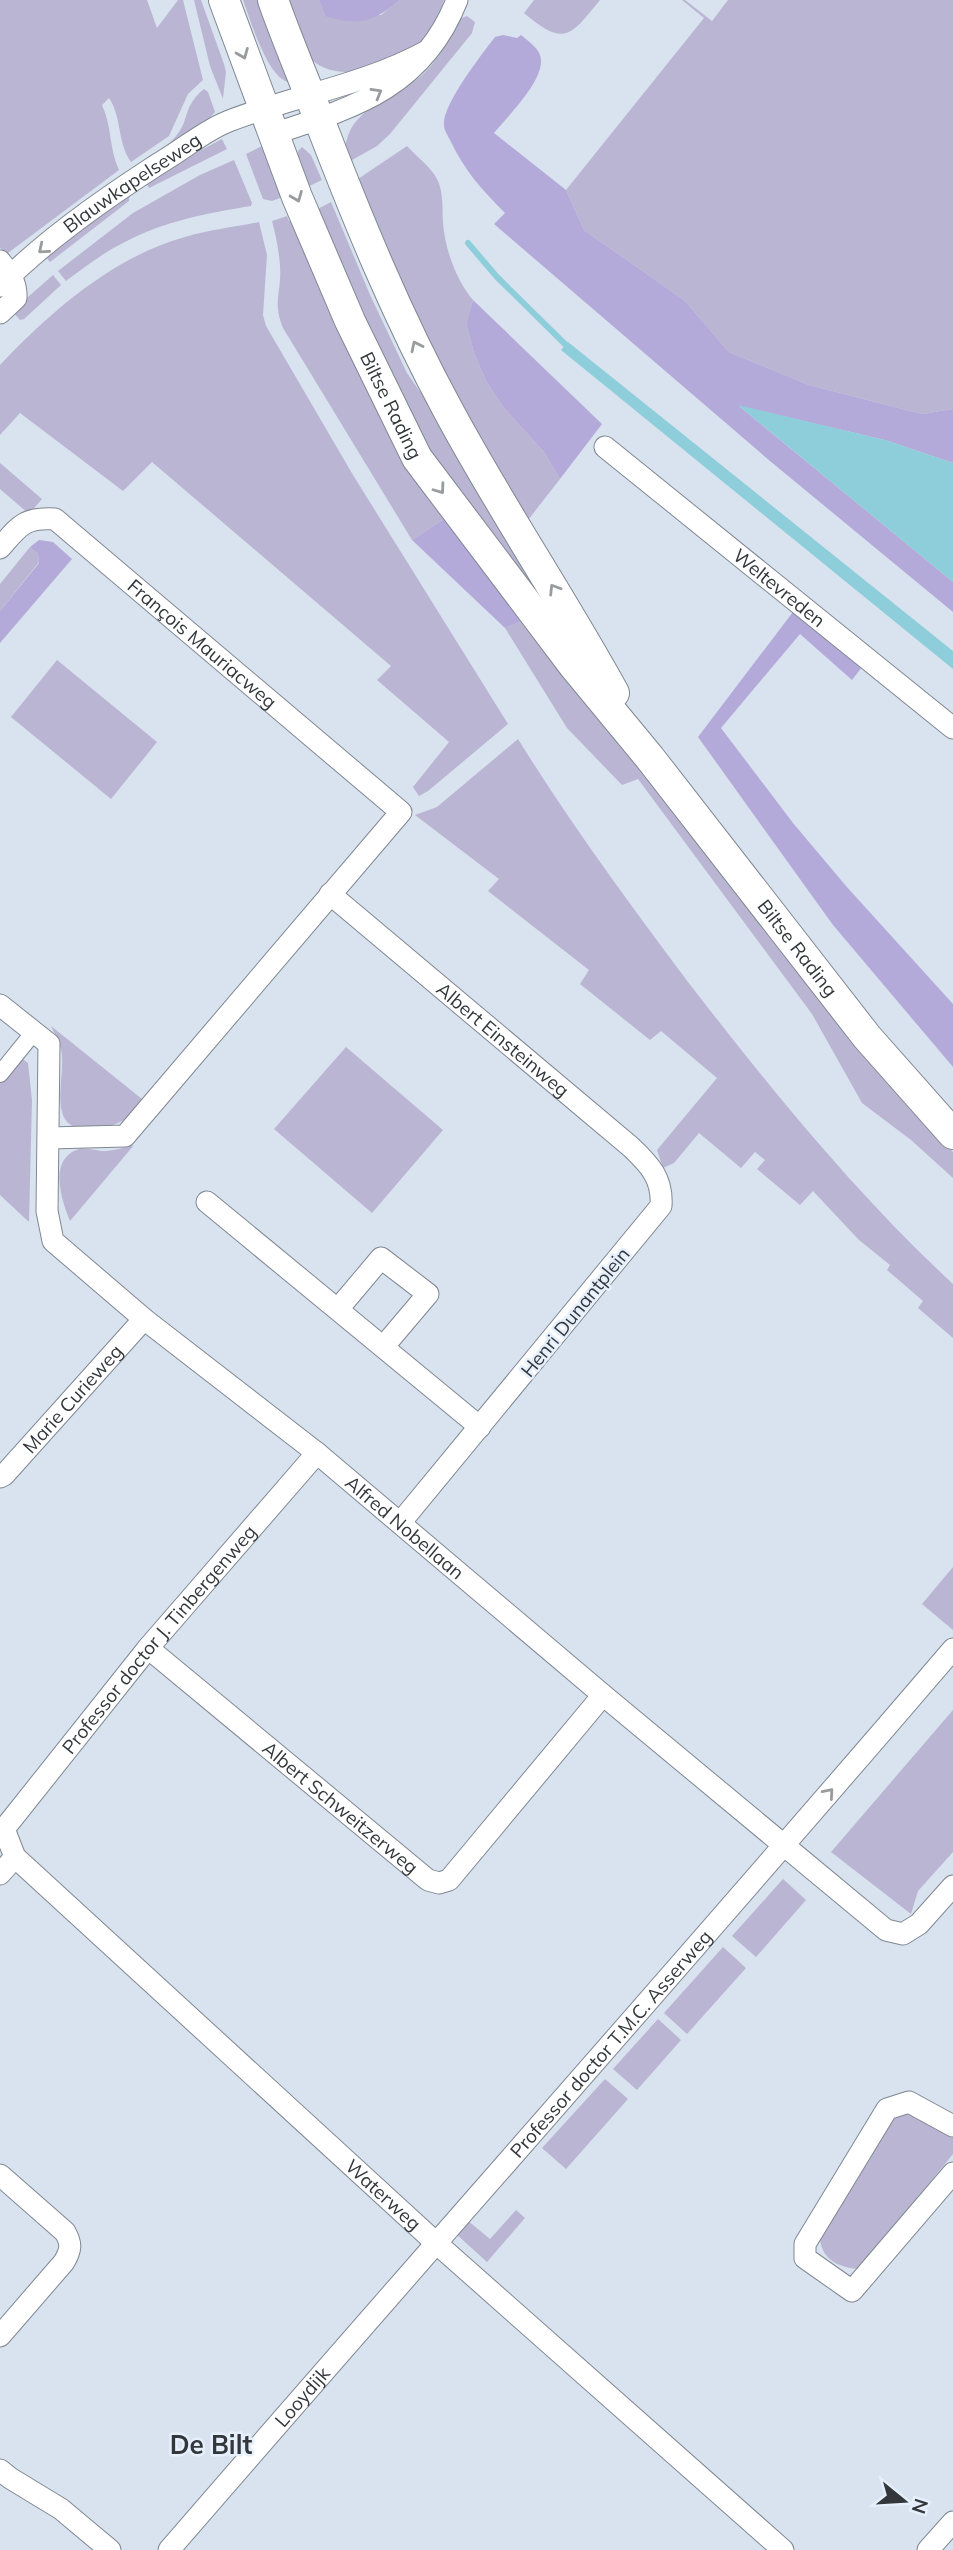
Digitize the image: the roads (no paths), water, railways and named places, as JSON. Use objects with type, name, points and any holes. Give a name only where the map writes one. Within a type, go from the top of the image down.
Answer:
[{"type":"main road","name":"Biltse Rading","points":[[223,0],[297,197],[350,321],[417,458],[566,655],[650,758],[867,1037],[953,1134]]},
{"type":"main road","name":"Biltse Rading","points":[[273,0],[364,233],[446,407],[498,501],[589,648],[650,758]]},
{"type":"street","name":"Blauwkapelseweg","points":[[0,313],[16,298],[16,286],[3,272],[134,179],[225,122],[269,121],[314,107],[360,103],[397,82],[414,68],[448,22],[457,0]]},
{"type":"street","name":"Weltevreden","points":[[605,447],[953,728]]},
{"type":"street","name":"François Mauriacweg","points":[[0,548],[21,523],[41,518],[55,519],[401,811],[330,894]]},
{"type":"street","points":[[49,1138],[125,1136],[330,894]]},
{"type":"street","name":"Albert Einsteinweg","points":[[330,894],[631,1147],[652,1166],[662,1194]]},
{"type":"street","name":"Alfred Nobellaan","points":[[0,1005],[49,1044],[47,1211],[53,1241],[144,1319],[317,1453],[886,1930],[903,1934],[919,1924],[953,1886]]},
{"type":"street","points":[[0,1074],[34,1032]]},
{"type":"street","name":"Henri Dunantplein","points":[[400,1524],[661,1206],[662,1194]]},
{"type":"street","points":[[207,1202],[480,1427]]},
{"type":"street","points":[[338,1309],[381,1258],[428,1294],[384,1346]]},
{"type":"street","name":"Marie Curieweg","points":[[0,1477],[144,1319]]},
{"type":"street","name":"Professor doctor J. Tinbergenweg","points":[[2,1829],[148,1648],[317,1453]]},
{"type":"street","name":"Albert Schweitzerweg","points":[[148,1648],[428,1880],[439,1883],[449,1880],[603,1695]]},
{"type":"street","name":"Professor doctor T.M.C. Asserweg","points":[[435,2242],[953,1650]]},
{"type":"street","name":"Waterweg","points":[[2,1829],[15,1857],[435,2242],[783,2550]]},
{"type":"street","points":[[0,1874],[15,1857]]},
{"type":"street","points":[[953,2126],[909,2102],[887,2109],[805,2245],[805,2258],[852,2291],[953,2173]]},
{"type":"street","points":[[0,2175],[65,2232],[70,2241],[70,2251],[64,2262],[0,2336]]},
{"type":"street","name":"Looydijk","points":[[169,2550],[435,2242]]},
{"type":"street","points":[[0,2470],[61,2509],[110,2550]]},
{"type":"street","points":[[929,2550],[953,2522]]},
{"type":"water","points":[[568,342],[953,651],[953,669],[561,350]]},
{"type":"water","points":[[738,405],[885,440],[953,463],[953,582]]},
{"type":"waterway","points":[[468,243],[497,277],[571,350]]},
{"type":"district","name":"De Bilt","points":[[211,2444]]}]
